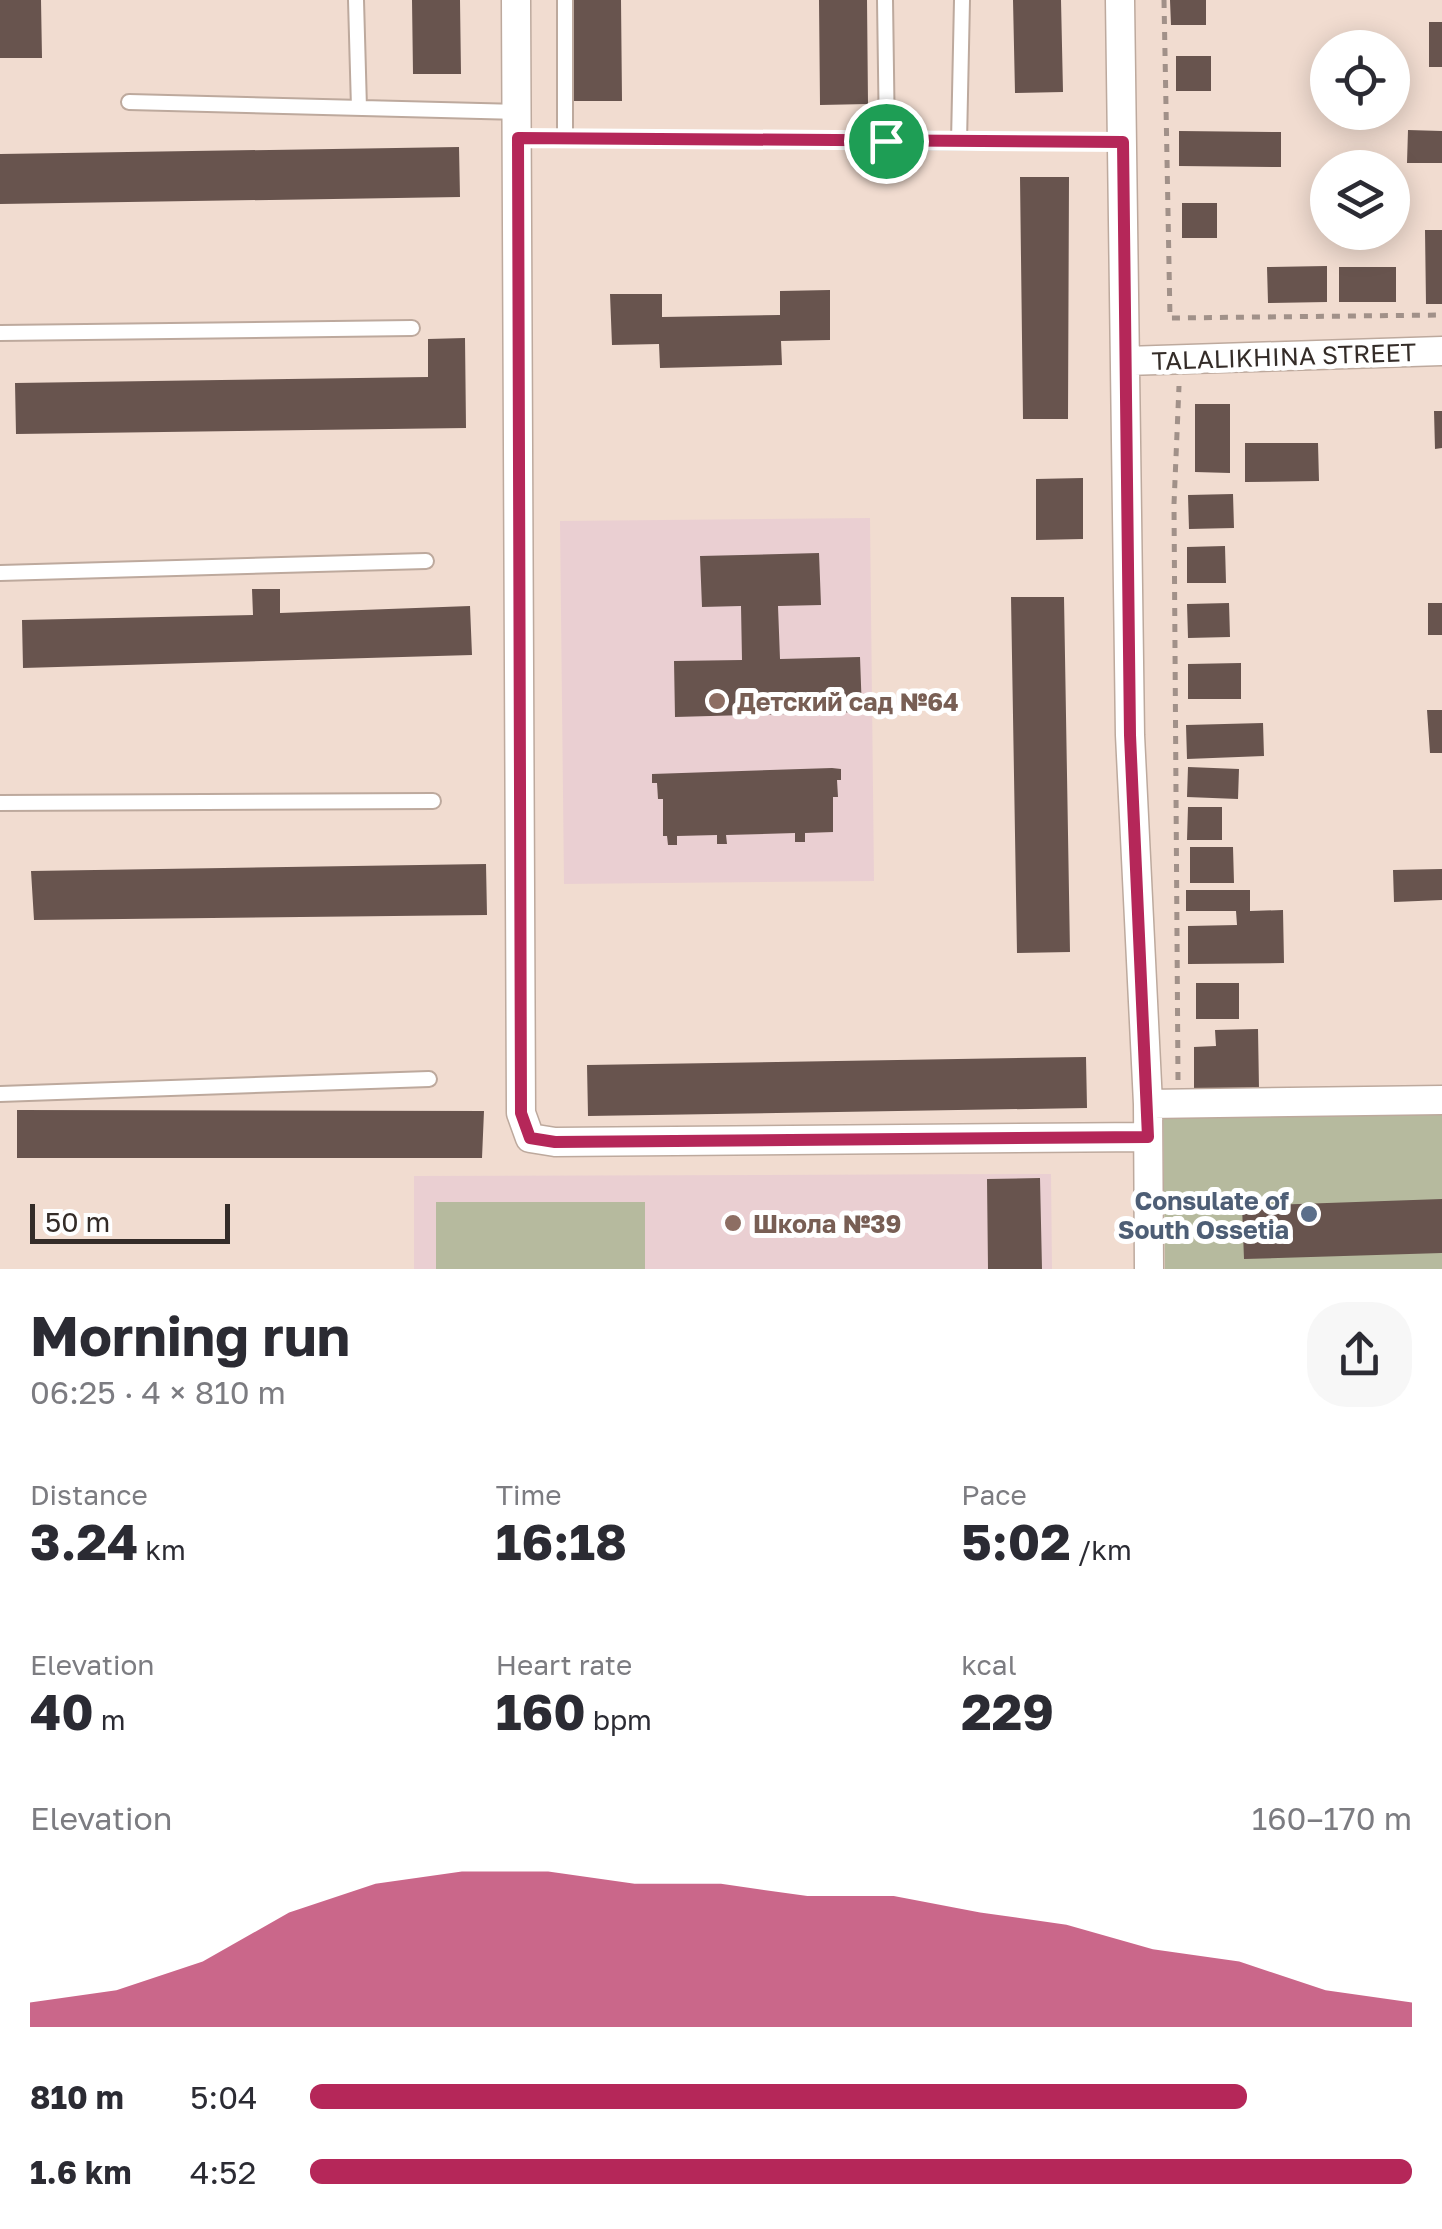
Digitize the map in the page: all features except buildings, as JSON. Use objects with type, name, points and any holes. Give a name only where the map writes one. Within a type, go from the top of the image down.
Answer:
[{"type":"street","points":[[516,0],[521,1113],[530,1138],[575,1142],[1148,1137]]},
{"type":"street","points":[[1120,0],[1130,735],[1148,1104],[1150,1269]]},
{"type":"street","name":"TALALIKHINA STREET","points":[[1126,361],[1442,351]]},
{"type":"street","points":[[1148,1104],[1442,1100]]},
{"type":"lane","points":[[356,0],[358,108]]},
{"type":"lane","points":[[565,0],[565,138]]},
{"type":"lane","points":[[885,0],[886,141]]},
{"type":"lane","points":[[959,142],[962,0]]},
{"type":"lane","points":[[129,102],[358,108],[518,125],[565,138],[1123,142]]},
{"type":"lane","points":[[0,333],[412,328]]},
{"type":"lane","points":[[0,573],[426,561]]},
{"type":"lane","points":[[0,803],[433,801]]},
{"type":"lane","points":[[0,1094],[428,1079]]},
{"type":"path","points":[[1164,0],[1170,318],[1442,315]]},
{"type":"path","points":[[1178,1099],[1174,504],[1180,378]]},
{"type":"shaded area","name":"Детский сад №64","points":[[870,518],[874,881],[564,884],[560,521]]},
{"type":"shaded area","name":"Школа №39","points":[[1051,1174],[1052,1269],[414,1269],[414,1176]]},
{"type":"green space","points":[[1442,1109],[1442,1269],[1165,1269],[1163,1113]]},
{"type":"green space","points":[[436,1202],[645,1202],[645,1269],[436,1269]]},
{"type":"place","name":"Детский сад №64","points":[[717,701]]},
{"type":"place","name":"Consulate of South Ossetia","points":[[1309,1214]]},
{"type":"place","name":"Школа №39","points":[[733,1223]]},
{"type":"route","points":[[518,138],[886,141],[1123,142],[1130,735],[1148,1137],[555,1142],[530,1138],[521,1113],[518,138]]}]
